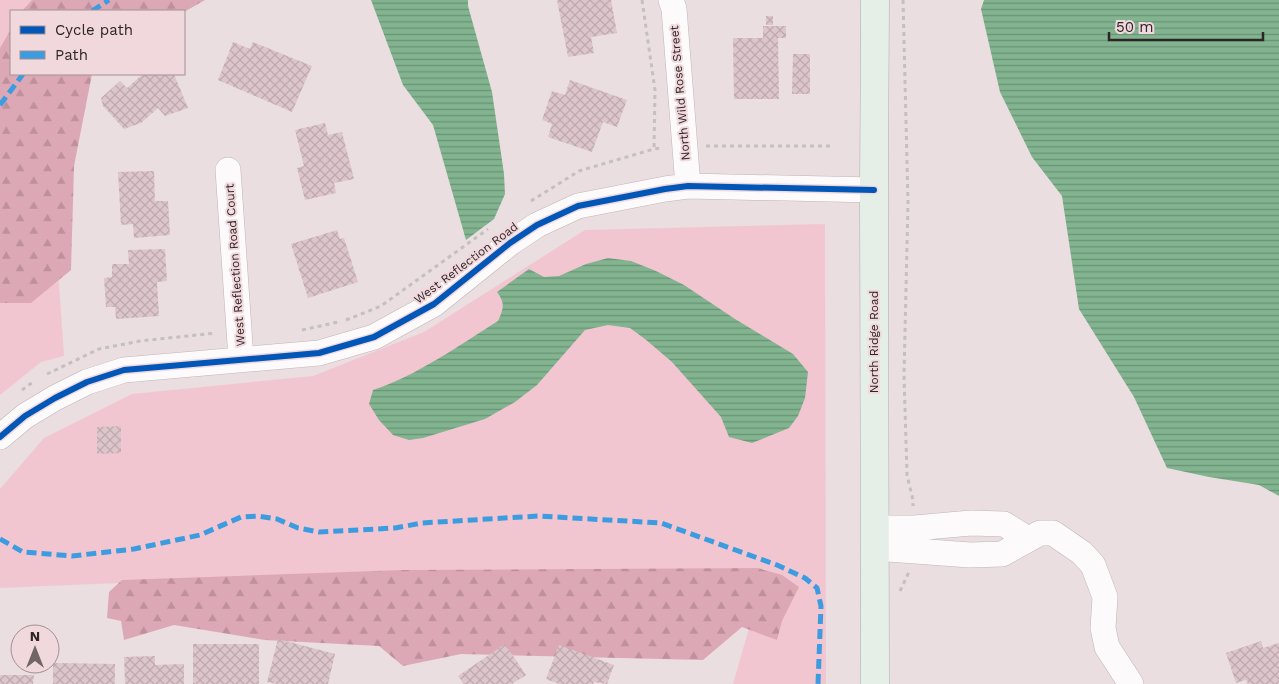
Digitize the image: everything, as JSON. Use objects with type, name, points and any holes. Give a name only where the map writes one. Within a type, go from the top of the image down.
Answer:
[{"type":"main road","name":"North Ridge Road","points":[[875,0],[875,684]]},
{"type":"street","name":"North Wild Rose Street","points":[[671,0],[674,8],[688,186]]},
{"type":"street","name":"West Reflection Road Court","points":[[228,170],[241,359]]},
{"type":"street","name":"West Reflection Road","points":[[0,437],[26,416],[55,398],[86,382],[124,370],[320,353],[374,336],[434,304],[510,243],[536,225],[578,206],[665,188],[688,186],[874,190]]},
{"type":"street","points":[[874,538],[912,539],[970,523],[1004,524],[1028,539],[1040,533],[1053,533],[1082,553],[1093,565],[1105,597],[1103,628],[1107,647],[1131,684]]},
{"type":"path","points":[[642,0],[655,90],[654,149]]},
{"type":"path","points":[[900,591],[911,567],[913,500],[907,475],[904,375],[908,202],[903,0]]},
{"type":"path","points":[[528,203],[579,171],[654,149],[720,145],[833,146]]},
{"type":"path","points":[[300,331],[344,320],[381,306],[489,228]]},
{"type":"path","points":[[18,392],[58,368],[99,349],[140,341],[239,333]]},
{"type":"shaded area","points":[[0,0],[152,0],[138,10],[10,10],[10,75],[56,242],[64,356],[41,362],[0,395]]},
{"type":"shaded area","points":[[371,0],[468,0],[468,6],[492,92],[504,174],[505,194],[494,219],[466,240],[433,125],[403,85]]},
{"type":"shaded area","points":[[984,0],[1279,0],[1279,496],[1259,485],[1167,468],[1134,397],[1079,309],[1062,196],[1032,157],[1000,92],[981,9]]},
{"type":"shaded area","points":[[825,224],[826,684],[733,684],[766,569],[286,576],[0,588],[0,489],[44,438],[132,394],[313,376],[424,332],[585,230]]},
{"type":"shaded area","points":[[608,258],[631,261],[684,285],[793,354],[808,372],[805,398],[798,416],[789,428],[752,443],[729,437],[721,417],[672,362],[630,328],[608,325],[585,330],[537,385],[515,402],[485,419],[423,438],[409,440],[393,435],[379,420],[369,404],[373,390],[405,377],[453,350],[498,321],[503,306],[497,292],[529,269],[544,277],[559,276],[586,264]]},
{"type":"green space","points":[[32,0],[205,0],[185,11],[23,10]]},
{"type":"green space","points":[[10,31],[10,75],[92,75],[74,166],[71,270],[31,303],[0,303],[0,48]]},
{"type":"green space","points":[[758,568],[782,575],[799,587],[782,621],[777,640],[742,627],[703,660],[461,654],[403,666],[379,646],[265,640],[174,625],[124,640],[121,621],[107,618],[109,592],[122,580],[403,570]]},
{"type":"building","points":[[557,0],[611,0],[617,33],[591,37],[594,53],[568,57]]},
{"type":"building","points":[[766,16],[773,16],[773,25],[766,25]]},
{"type":"building","points":[[763,26],[786,26],[786,38],[778,38],[779,99],[734,99],[733,38],[763,38]]},
{"type":"building","points":[[233,42],[250,49],[253,42],[312,66],[292,112],[218,80]]},
{"type":"building","points":[[793,54],[810,54],[810,94],[792,94]]},
{"type":"building","points":[[142,75],[174,75],[188,108],[165,116],[158,108],[141,123],[124,129],[103,106],[101,98],[120,81],[127,88]]},
{"type":"building","points":[[570,80],[627,100],[617,127],[603,122],[592,152],[548,137],[552,124],[542,120],[552,91],[565,95]]},
{"type":"building","points":[[325,123],[328,135],[342,132],[354,179],[334,183],[336,193],[305,200],[297,168],[304,166],[295,130]]},
{"type":"building","points":[[154,171],[155,201],[168,201],[170,235],[134,238],[133,224],[121,225],[118,172]]},
{"type":"building","points":[[337,230],[340,239],[344,238],[358,282],[308,298],[291,244]]},
{"type":"building","points":[[165,249],[167,281],[157,282],[159,316],[116,319],[115,307],[106,307],[104,278],[112,277],[112,264],[129,264],[128,250]]},
{"type":"building","points":[[121,426],[121,453],[97,454],[97,427]]},
{"type":"building","points":[[278,639],[335,654],[328,684],[277,684],[267,682]]},
{"type":"building","points":[[1261,641],[1263,648],[1279,643],[1279,684],[1248,684],[1246,680],[1236,683],[1226,653]]},
{"type":"building","points":[[193,644],[259,644],[259,684],[193,684]]},
{"type":"building","points":[[505,644],[526,675],[512,684],[464,684],[458,676]]},
{"type":"building","points":[[559,645],[614,665],[607,684],[594,682],[593,684],[559,684],[546,679]]},
{"type":"building","points":[[155,656],[155,665],[184,664],[184,684],[125,684],[124,657]]},
{"type":"building","points":[[60,663],[115,664],[115,684],[53,684],[53,674],[60,674]]},
{"type":"building","points":[[0,675],[34,675],[33,684],[0,684]]},
{"type":"marked path","points":[[94,10],[109,0]]},
{"type":"marked path","points":[[0,105],[22,75]]},
{"type":"marked path","points":[[0,539],[23,552],[72,556],[134,549],[200,535],[241,517],[258,516],[277,519],[298,528],[319,532],[395,528],[422,523],[538,516],[661,523],[777,565],[805,578],[817,588],[821,606],[818,684]]},
{"type":"cycle path","points":[[0,437],[25,416],[55,398],[87,382],[124,370],[319,353],[374,337],[434,304],[510,243],[537,225],[578,206],[688,186],[874,190]]}]
